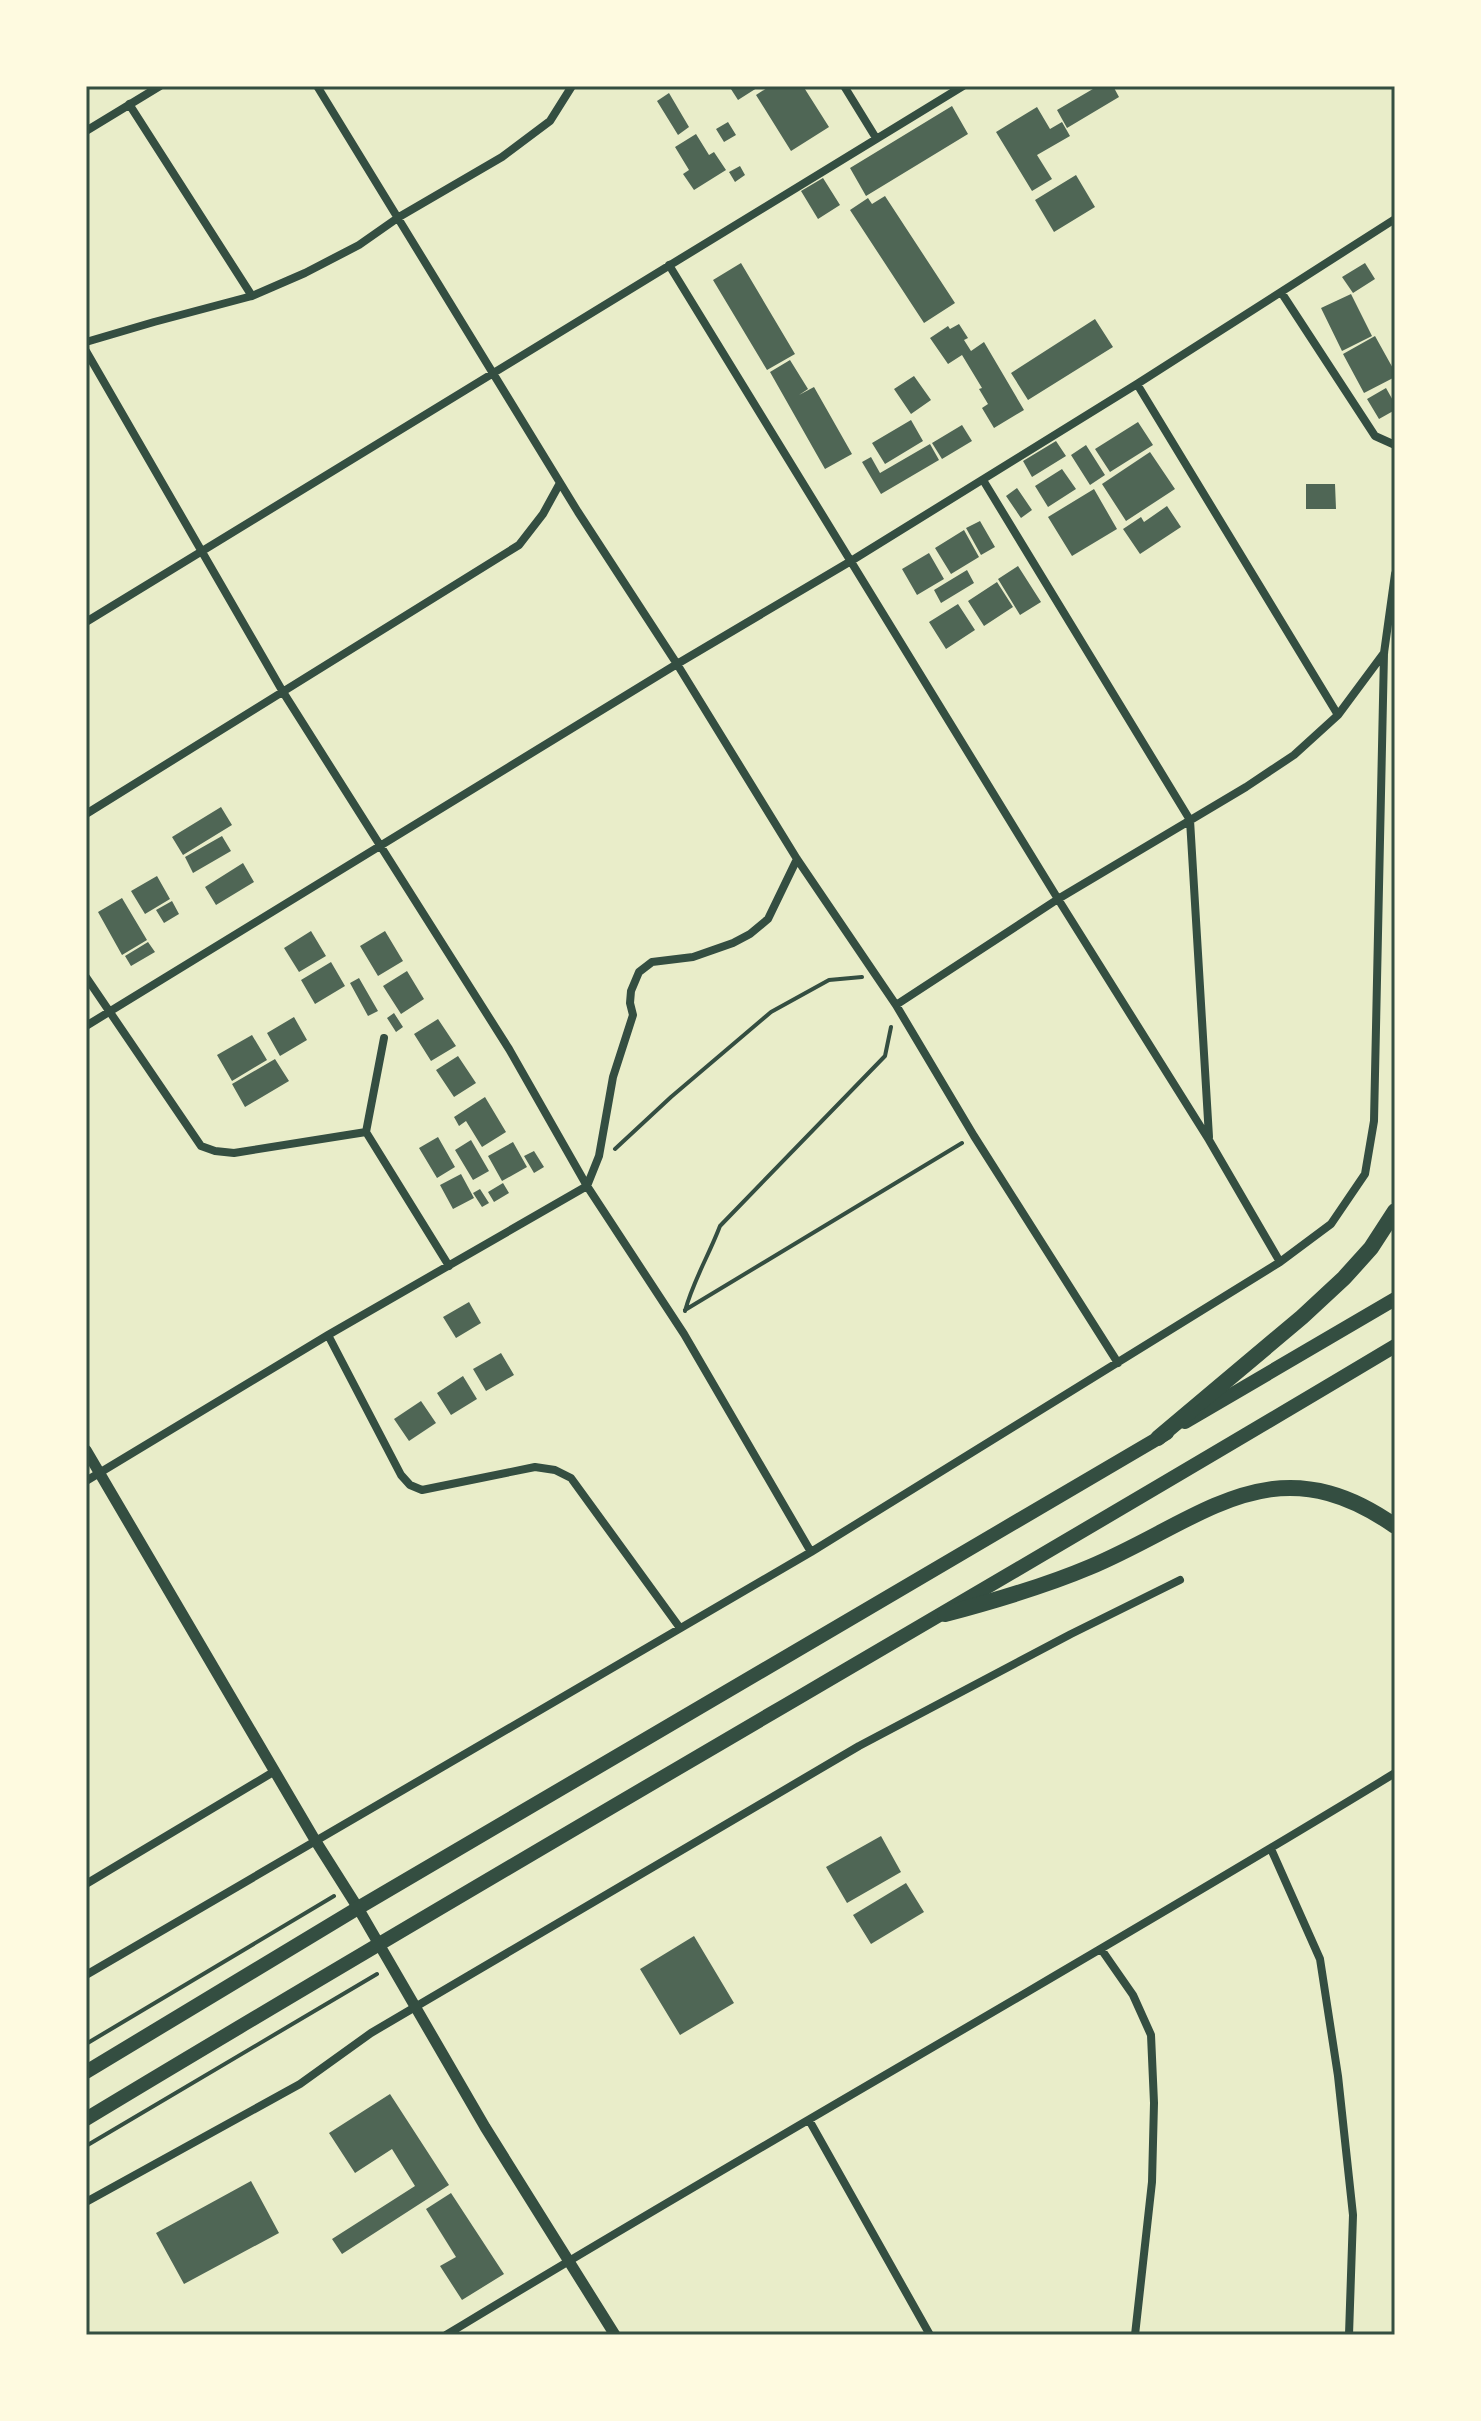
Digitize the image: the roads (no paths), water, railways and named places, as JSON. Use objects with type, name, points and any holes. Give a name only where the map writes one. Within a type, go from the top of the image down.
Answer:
[{"type":"highway","points":[[1158,1438],[1344,1278],[1371,1248],[1395,1211]]},
{"type":"highway","points":[[945,1614],[997,1600],[1092,1567],[1186,1518],[1230,1499],[1259,1491],[1287,1488],[1341,1495],[1370,1508],[1395,1526]]},
{"type":"main road","points":[[86,2072],[358,1908],[1395,1299]]},
{"type":"main road","points":[[86,2119],[378,1943],[945,1614],[1395,1346]]},
{"type":"street","points":[[86,131],[160,86]]},
{"type":"street","points":[[317,86],[560,483],[677,664],[797,859],[896,1005],[974,1136],[1118,1363]]},
{"type":"street","points":[[86,342],[252,296],[359,245],[399,217],[502,157],[550,121],[572,86]]},
{"type":"street","points":[[844,86],[876,138]]},
{"type":"street","points":[[86,622],[963,86]]},
{"type":"street","points":[[129,104],[252,296]]},
{"type":"street","points":[[86,1026],[983,480],[1395,219]]},
{"type":"street","points":[[669,265],[1209,1140],[1280,1262]]},
{"type":"street","points":[[1281,292],[1375,436],[1395,445]]},
{"type":"street","points":[[86,351],[283,692],[509,1049],[587,1186],[684,1334],[811,1552]]},
{"type":"street","points":[[1137,384],[1338,715]]},
{"type":"street","points":[[983,480],[1190,820],[1209,1140]]},
{"type":"street","points":[[86,814],[519,545],[543,514],[560,483]]},
{"type":"street","points":[[86,1975],[811,1552],[1280,1262],[1331,1224],[1365,1174],[1374,1121],[1384,653],[1395,574]]},
{"type":"street","points":[[896,1005],[1058,899],[1294,755],[1338,715],[1384,653]]},
{"type":"street","points":[[86,1481],[328,1335],[587,1186],[603,1137],[613,1077],[633,1015],[631,991],[639,972],[652,962],[693,957],[750,934],[768,919],[797,859]]},
{"type":"street","points":[[86,977],[201,1146],[234,1153],[366,1132]]},
{"type":"street","points":[[384,1038],[366,1132],[449,1266]]},
{"type":"street","points":[[328,1335],[401,1475],[410,1485],[422,1490],[535,1467],[555,1470],[571,1478],[680,1628]]},
{"type":"street","points":[[86,1450],[485,2127],[615,2335]]},
{"type":"street","points":[[86,2202],[300,2084],[371,2033],[859,1746],[1180,1580]]},
{"type":"street","points":[[86,1884],[275,1771]]},
{"type":"street","points":[[446,2335],[1395,1773]]},
{"type":"street","points":[[1271,1849],[1320,1959],[1338,2076],[1353,2215],[1349,2335]]},
{"type":"street","points":[[1101,1949],[1133,1995],[1151,2035],[1154,2103],[1152,2182],[1135,2335]]},
{"type":"street","points":[[809,2120],[930,2335]]}]
